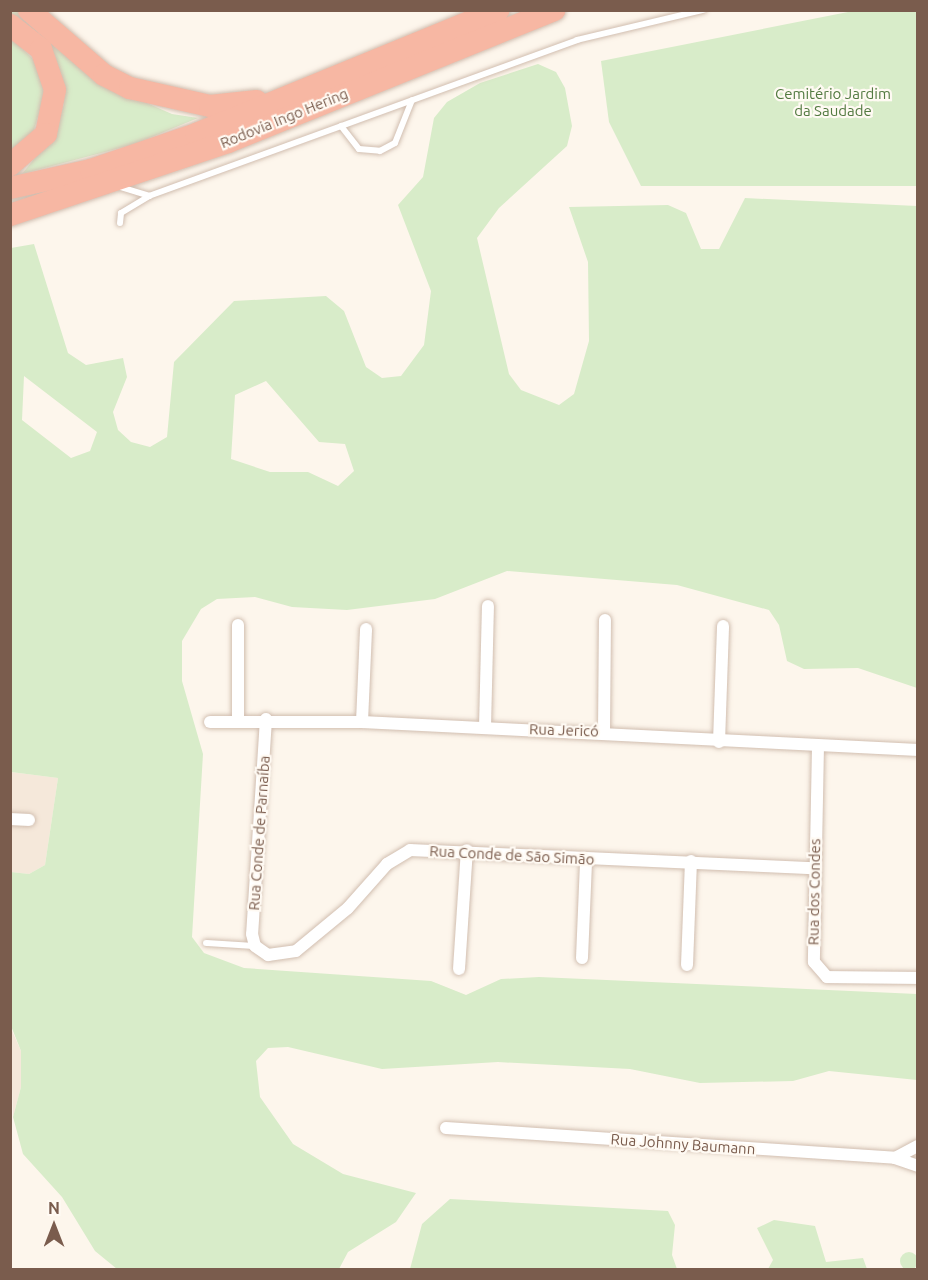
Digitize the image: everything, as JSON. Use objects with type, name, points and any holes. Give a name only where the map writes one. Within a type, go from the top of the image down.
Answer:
[{"type":"highway","points":[[29,10],[104,75],[164,99],[210,106],[250,102],[331,80]]},
{"type":"highway","name":"Rodovia Ingo Hering","points":[[10,188],[91,170],[331,80],[499,10]]},
{"type":"highway","name":"Rodovia Ingo Hering","points":[[10,215],[85,192],[228,142],[554,10]]},
{"type":"highway","points":[[10,25],[41,49],[55,90],[46,134],[10,165]]},
{"type":"highway","points":[[10,232],[85,192]]},
{"type":"street","points":[[485,727],[488,606]]},
{"type":"street","points":[[604,732],[605,620]]},
{"type":"street","points":[[238,625],[238,720]]},
{"type":"street","points":[[719,742],[723,626]]},
{"type":"street","points":[[362,722],[366,629]]},
{"type":"street","name":"Rua Jericó","points":[[210,722],[266,719],[362,722],[604,732],[719,742],[918,750]]},
{"type":"street","name":"Rua Conde de Parnaíba","points":[[255,946],[266,719]]},
{"type":"street","name":"Rua dos Condes","points":[[818,746],[813,868],[813,953],[818,971],[827,977],[918,978]]},
{"type":"street","points":[[10,819],[29,820]]},
{"type":"street","points":[[459,969],[467,850]]},
{"type":"street","name":"Rua Conde de São Simão","points":[[255,946],[268,955],[296,951],[348,908],[398,855],[467,850],[586,861],[692,861],[813,868]]},
{"type":"street","points":[[582,958],[586,861]]},
{"type":"street","points":[[687,965],[692,861]]},
{"type":"street","name":"Rua Johnny Baumann","points":[[446,1128],[895,1158],[918,1166]]},
{"type":"street","points":[[895,1158],[918,1146]]},
{"type":"lane","points":[[120,223],[121,213],[149,196],[576,40],[703,10]]},
{"type":"lane","points":[[341,126],[359,149],[380,150],[395,144],[412,100]]},
{"type":"lane","points":[[108,184],[149,196]]},
{"type":"lane","points":[[206,943],[255,946]]},
{"type":"shaded area","points":[[11,772],[58,778],[45,865],[29,874],[11,872]]},
{"type":"shaded area","points":[[10,1026],[21,1051],[21,1087],[13,1117]]},
{"type":"green space","points":[[10,11],[18,11],[108,86],[172,114],[198,118],[135,144],[22,174],[54,134],[64,104]]},
{"type":"green space","name":"Cemitério Jardim da Saudade","points":[[853,11],[917,11],[917,186],[641,186],[609,122],[601,61]]},
{"type":"green space","points":[[10,36],[43,69],[44,97],[33,133],[10,156]]},
{"type":"green space","points":[[538,64],[556,72],[565,88],[572,126],[567,146],[499,208],[477,238],[509,374],[521,390],[559,405],[574,394],[589,341],[588,262],[569,207],[668,205],[686,213],[701,249],[719,249],[745,198],[917,206],[917,688],[858,668],[804,669],[787,661],[779,625],[769,610],[677,585],[507,571],[435,599],[347,610],[292,607],[255,597],[217,599],[201,609],[182,641],[182,681],[203,754],[192,937],[204,953],[244,968],[431,981],[466,995],[501,979],[539,977],[917,994],[917,1080],[829,1071],[793,1081],[700,1083],[630,1069],[498,1062],[382,1069],[288,1047],[268,1048],[256,1061],[260,1097],[293,1144],[343,1174],[416,1193],[396,1222],[348,1252],[339,1269],[117,1269],[95,1251],[62,1197],[23,1154],[13,1117],[21,1087],[21,1051],[11,1026],[11,872],[29,874],[45,865],[58,778],[11,772],[11,248],[34,244],[68,353],[86,365],[123,358],[127,377],[113,412],[118,430],[131,442],[150,447],[167,437],[174,362],[234,301],[326,296],[344,311],[366,367],[382,378],[401,376],[424,345],[431,291],[398,205],[423,177],[434,118],[447,102],[480,83]],"holes":[[[24,376],[97,432],[90,451],[71,458],[22,420]],[[266,381],[319,442],[345,444],[354,471],[338,486],[308,472],[270,472],[231,459],[235,395]]]},
{"type":"green space","points":[[450,1199],[668,1211],[675,1225],[672,1255],[677,1269],[410,1269],[422,1224]]},
{"type":"green space","points":[[774,1220],[815,1226],[826,1262],[863,1258],[867,1269],[768,1269],[773,1260],[757,1228]]},
{"type":"green space","points":[[905,1252],[913,1252],[918,1257],[916,1268],[905,1270],[900,1265],[900,1257]]}]
